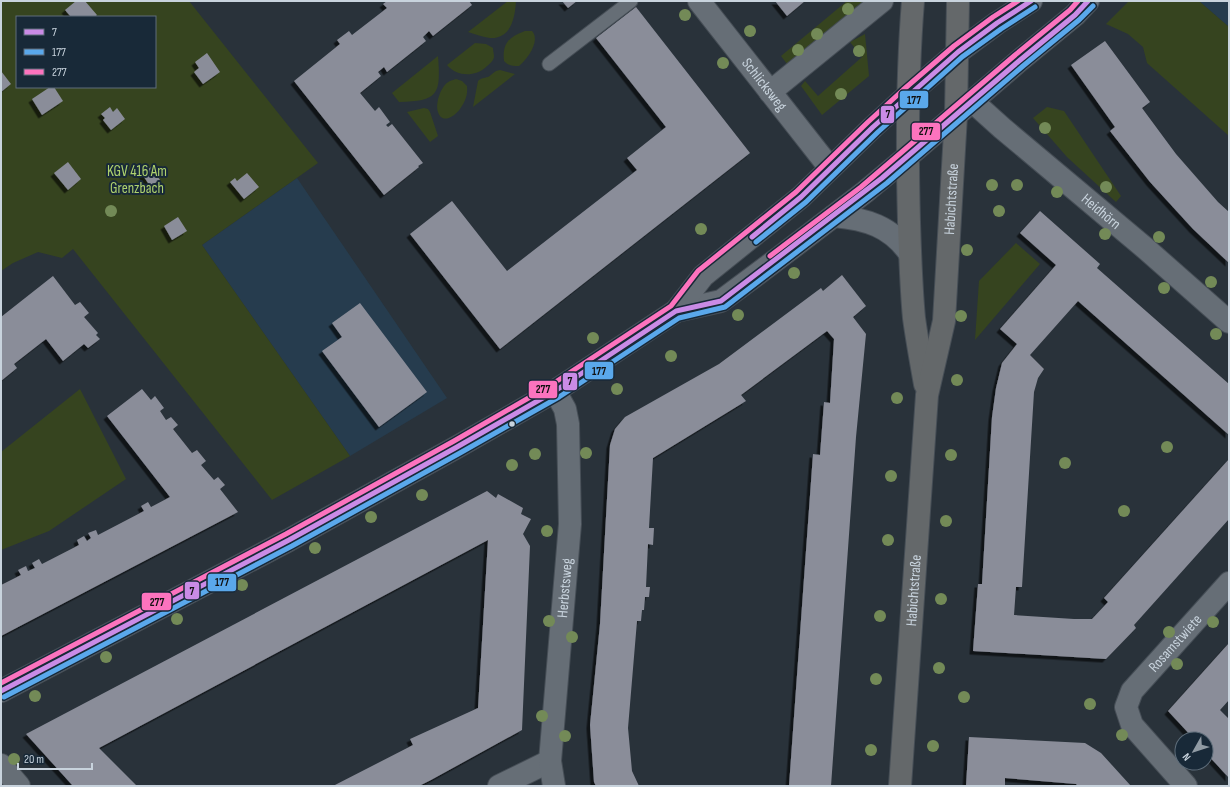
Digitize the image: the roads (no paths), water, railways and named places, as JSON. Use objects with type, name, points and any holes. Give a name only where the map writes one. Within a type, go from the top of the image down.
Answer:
[{"type":"main road","name":"Habichtstraße","points":[[913,1],[908,95],[907,158],[910,254],[914,319],[927,395]]},
{"type":"main road","name":"Habichtstraße","points":[[900,786],[927,395],[944,321],[964,108],[958,52],[958,1]]},
{"type":"street","name":"Schlicksweg","points":[[699,1],[830,168]]},
{"type":"street","points":[[770,92],[882,1]]},
{"type":"street","points":[[1,691],[338,514],[555,391],[676,311],[703,276],[801,197],[908,95],[958,52],[997,23],[1031,1]]},
{"type":"street","points":[[676,311],[721,301],[834,216],[907,158],[1019,61],[1076,15],[1088,1]]},
{"type":"street","name":"Heidhörn","points":[[964,108],[1002,128],[1145,248],[1229,322]]},
{"type":"street","points":[[834,216],[858,219],[882,227],[899,239],[910,254]]},
{"type":"street","name":"Herbstsweg","points":[[554,786],[550,761],[570,524],[568,424],[565,409],[555,391]]},
{"type":"street","name":"Rosamstwiete","points":[[1186,786],[1132,725],[1126,707],[1132,691],[1229,583]]},
{"type":"street","points":[[499,786],[550,761]]},
{"type":"street","points":[[1,765],[19,786]]},
{"type":"lane","points":[[550,64],[630,1]]},
{"type":"park label","name":"KGV 416 Am Grenzbach","points":[[137,180]]}]
